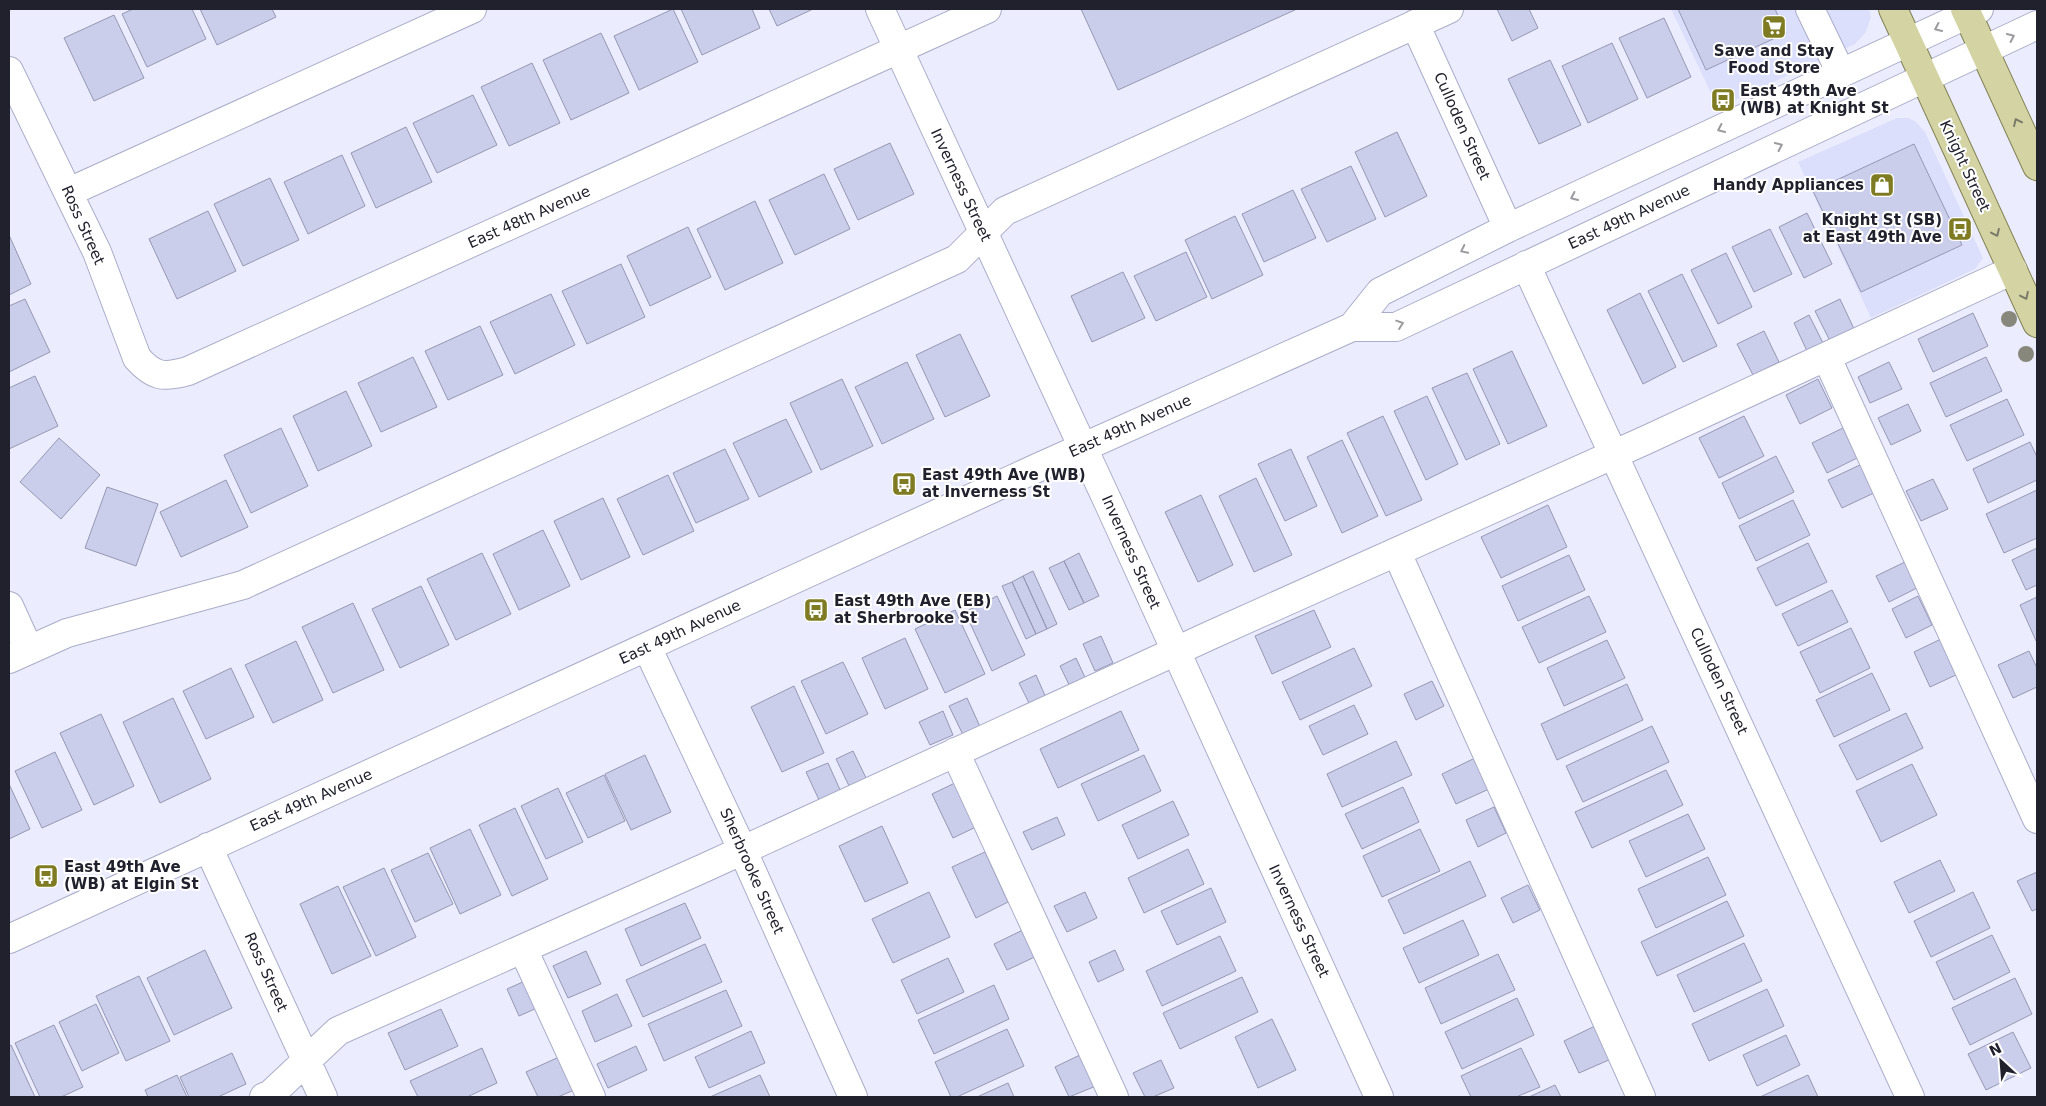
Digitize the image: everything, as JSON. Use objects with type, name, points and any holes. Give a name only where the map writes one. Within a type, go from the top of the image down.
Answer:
[{"type":"main road","name":"Knight Street","points":[[1893,9],[2037,323]]},
{"type":"main road","points":[[1971,10],[1984,50],[2037,166]]},
{"type":"street","points":[[69,192],[472,9]]},
{"type":"street","name":"Inverness Street","points":[[880,9],[1083,447],[1379,1097]]},
{"type":"street","name":"East 48th Avenue","points":[[158,375],[170,376],[188,371],[987,9]]},
{"type":"street","points":[[9,606],[19,655],[67,633],[243,585],[956,259],[1005,211],[1449,9]]},
{"type":"street","points":[[1810,9],[1841,73]]},
{"type":"street","name":"East 49th Avenue","points":[[1352,327],[1380,292],[1508,228],[1908,42],[1971,10]]},
{"type":"street","name":"Culloden Street","points":[[1415,24],[1508,228]]},
{"type":"street","name":"East 49th Avenue","points":[[9,939],[1083,447],[1352,327],[1396,327],[2037,25]]},
{"type":"street","name":"Ross Street","points":[[9,71],[97,252],[137,358],[146,368],[158,375]]},
{"type":"street","name":"Culloden Street","points":[[1526,265],[1615,454],[1910,1097]]},
{"type":"street","points":[[264,1097],[271,1094],[338,1031],[1827,358],[2013,270]]},
{"type":"street","points":[[1827,358],[2037,820]]},
{"type":"street","points":[[1397,552],[1641,1097]]},
{"type":"street","name":"Sherbrooke Street","points":[[647,647],[742,850],[853,1097]]},
{"type":"street","points":[[955,752],[1114,1097]]},
{"type":"street","name":"Ross Street","points":[[208,847],[323,1097]]},
{"type":"street","points":[[523,949],[590,1097]]},
{"type":"shaded area","points":[[1671,9],[1869,9],[1871,17],[1866,32],[1855,44],[1718,108]]},
{"type":"shaded area","points":[[1897,118],[1909,118],[1916,122],[1925,132],[1983,258],[1975,269],[1871,318],[1798,162]]},
{"type":"building","points":[[133,9],[192,9],[206,39],[147,67],[122,14]]},
{"type":"building","points":[[200,9],[272,9],[276,17],[217,45]]},
{"type":"building","points":[[673,9],[698,62],[639,90],[614,36]]},
{"type":"building","points":[[681,9],[752,9],[760,28],[702,55]]},
{"type":"building","points":[[769,9],[813,9],[777,26]]},
{"type":"building","points":[[1081,9],[1297,9],[1118,90]]},
{"type":"building","points":[[1497,9],[1529,9],[1538,28],[1512,41]]},
{"type":"building","points":[[1678,9],[1775,9],[1786,33],[1706,70]]},
{"type":"building","points":[[114,15],[144,78],[94,101],[64,38]]},
{"type":"building","points":[[1664,18],[1691,77],[1647,98],[1619,38]]},
{"type":"building","points":[[601,33],[629,93],[571,120],[543,60]]},
{"type":"building","points":[[1612,43],[1638,99],[1588,123],[1562,66]]},
{"type":"building","points":[[1550,60],[1581,125],[1539,144],[1508,79]]},
{"type":"building","points":[[532,63],[560,123],[509,146],[481,87]]},
{"type":"building","points":[[473,95],[497,145],[437,173],[413,123]]},
{"type":"building","points":[[406,127],[432,182],[376,208],[351,153]]},
{"type":"building","points":[[1397,132],[1427,196],[1385,217],[1355,152]]},
{"type":"building","points":[[890,143],[914,194],[858,220],[834,169]]},
{"type":"building","points":[[1914,144],[1962,245],[1861,292],[1813,191]]},
{"type":"building","points":[[342,155],[365,206],[308,234],[284,182]]},
{"type":"building","points":[[1351,166],[1376,219],[1327,242],[1301,189]]},
{"type":"building","points":[[824,174],[850,229],[795,255],[769,200]]},
{"type":"building","points":[[270,178],[299,240],[243,266],[214,204]]},
{"type":"building","points":[[1293,190],[1316,238],[1264,262],[1242,214]]},
{"type":"building","points":[[755,201],[783,263],[725,290],[697,229]]},
{"type":"building","points":[[208,211],[236,271],[177,299],[149,239]]},
{"type":"building","points":[[1807,213],[1832,264],[1804,278],[1779,227]]},
{"type":"building","points":[[1235,216],[1263,275],[1212,299],[1185,240]]},
{"type":"building","points":[[688,227],[711,277],[650,306],[627,256]]},
{"type":"building","points":[[1770,229],[1792,274],[1754,292],[1732,247]]},
{"type":"building","points":[[9,235],[31,284],[9,295]]},
{"type":"building","points":[[1186,252],[1207,297],[1156,321],[1134,276]]},
{"type":"building","points":[[1726,253],[1752,307],[1718,324],[1691,270]]},
{"type":"building","points":[[621,264],[645,317],[587,344],[562,291]]},
{"type":"building","points":[[1123,272],[1145,318],[1092,342],[1071,296]]},
{"type":"building","points":[[1682,274],[1717,346],[1683,362],[1648,291]]},
{"type":"building","points":[[1640,293],[1676,367],[1643,384],[1607,310]]},
{"type":"building","points":[[551,294],[575,345],[515,374],[490,322]]},
{"type":"building","points":[[25,299],[50,352],[9,372],[9,306]]},
{"type":"building","points":[[1840,299],[1855,331],[1831,343],[1815,311]]},
{"type":"building","points":[[1973,313],[1988,346],[1933,372],[1918,339]]},
{"type":"building","points":[[1809,315],[1823,343],[1807,351],[1794,323]]},
{"type":"building","points":[[480,326],[503,375],[448,400],[425,351]]},
{"type":"building","points":[[1764,331],[1779,362],[1753,375],[1737,344]]},
{"type":"building","points":[[960,334],[990,396],[945,417],[916,355]]},
{"type":"building","points":[[1512,351],[1547,426],[1508,444],[1473,369]]},
{"type":"building","points":[[413,357],[437,407],[381,432],[358,383]]},
{"type":"building","points":[[1986,357],[2002,391],[1946,417],[1930,383]]},
{"type":"building","points":[[907,362],[934,419],[882,444],[855,387]]},
{"type":"building","points":[[1889,362],[1902,389],[1870,403],[1858,377]]},
{"type":"building","points":[[1467,373],[1500,444],[1466,460],[1432,388]]},
{"type":"building","points":[[35,376],[58,426],[9,449],[9,388]]},
{"type":"building","points":[[842,379],[873,446],[821,470],[790,403]]},
{"type":"building","points":[[1818,379],[1832,408],[1800,424],[1786,395]]},
{"type":"building","points":[[346,391],[372,446],[318,471],[293,416]]},
{"type":"building","points":[[1427,396],[1458,464],[1426,480],[1394,411]]},
{"type":"building","points":[[2007,399],[2024,435],[1967,461],[1950,425]]},
{"type":"building","points":[[1908,404],[1921,431],[1891,445],[1878,418]]},
{"type":"building","points":[[1383,416],[1422,500],[1386,516],[1347,433]]},
{"type":"building","points":[[1744,416],[1764,456],[1719,478],[1699,438]]},
{"type":"building","points":[[786,419],[812,472],[759,497],[733,443]]},
{"type":"building","points":[[281,428],[308,486],[251,513],[224,455]]},
{"type":"building","points":[[1843,428],[1857,458],[1827,473],[1812,443]]},
{"type":"building","points":[[59,438],[100,475],[61,519],[20,482]]},
{"type":"building","points":[[1342,440],[1378,516],[1342,533],[1307,457]]},
{"type":"building","points":[[2030,442],[2037,457],[2037,480],[1988,503],[1973,469]]},
{"type":"building","points":[[725,449],[749,499],[696,523],[673,473]]},
{"type":"building","points":[[1291,449],[1317,506],[1285,521],[1258,464]]},
{"type":"building","points":[[1776,456],[1794,492],[1739,519],[1722,483]]},
{"type":"building","points":[[1862,464],[1876,492],[1842,508],[1828,480]]},
{"type":"building","points":[[668,475],[694,531],[643,555],[617,499]]},
{"type":"building","points":[[1256,478],[1292,555],[1254,572],[1219,496]]},
{"type":"building","points":[[1933,479],[1948,509],[1921,521],[1906,491]]},
{"type":"building","points":[[226,480],[248,527],[181,557],[160,512]]},
{"type":"building","points":[[107,487],[158,504],[136,566],[85,548]]},
{"type":"building","points":[[2037,490],[2037,538],[2004,553],[1986,514]]},
{"type":"building","points":[[1201,495],[1233,565],[1198,582],[1165,512]]},
{"type":"building","points":[[603,498],[630,557],[581,580],[554,521]]},
{"type":"building","points":[[1793,500],[1810,535],[1756,561],[1739,526]]},
{"type":"building","points":[[1548,505],[1567,547],[1501,578],[1481,537]]},
{"type":"building","points":[[543,530],[570,586],[519,610],[493,554]]},
{"type":"building","points":[[1808,543],[1827,582],[1776,606],[1757,568]]},
{"type":"building","points":[[2037,548],[2037,585],[2026,590],[2012,560]]},
{"type":"building","points":[[482,553],[511,614],[456,640],[427,579]]},
{"type":"building","points":[[1079,553],[1099,596],[1084,603],[1064,561]]},
{"type":"building","points":[[1569,555],[1585,590],[1518,621],[1502,586]]},
{"type":"building","points":[[1064,561],[1084,603],[1069,610],[1049,568]]},
{"type":"building","points":[[1905,562],[1917,588],[1889,602],[1876,576]]},
{"type":"building","points":[[1033,571],[1057,624],[1047,629],[1023,576]]},
{"type":"building","points":[[1023,576],[1047,629],[1036,634],[1012,582]]},
{"type":"building","points":[[1012,582],[1036,634],[1026,639],[1002,586]]},
{"type":"building","points":[[421,586],[449,645],[400,668],[372,609]]},
{"type":"building","points":[[1832,590],[1848,622],[1798,646],[1782,614]]},
{"type":"building","points":[[997,596],[1025,655],[992,671],[965,612]]},
{"type":"building","points":[[1589,596],[1606,632],[1539,663],[1522,627]]},
{"type":"building","points":[[1918,596],[1932,625],[1906,638],[1892,609]]},
{"type":"building","points":[[2037,597],[2037,643],[2020,605]]},
{"type":"building","points":[[353,603],[384,670],[333,693],[302,627]]},
{"type":"building","points":[[955,610],[985,674],[945,693],[915,629]]},
{"type":"building","points":[[1314,610],[1331,647],[1272,674],[1255,636]]},
{"type":"building","points":[[1851,628],[1870,668],[1820,693],[1800,652]]},
{"type":"building","points":[[1101,636],[1113,663],[1095,671],[1083,644]]},
{"type":"building","points":[[905,638],[928,689],[885,709],[862,658]]},
{"type":"building","points":[[1941,639],[1958,674],[1930,687],[1914,652]]},
{"type":"building","points":[[1607,640],[1625,678],[1564,706],[1547,668]]},
{"type":"building","points":[[296,641],[323,700],[273,723],[245,665]]},
{"type":"building","points":[[1354,648],[1372,686],[1300,720],[1282,682]]},
{"type":"building","points":[[2029,651],[2037,668],[2037,687],[2013,698],[1998,665]]},
{"type":"building","points":[[1076,658],[1089,686],[1073,693],[1060,666]]},
{"type":"building","points":[[843,662],[868,714],[826,734],[801,681]]},
{"type":"building","points":[[231,668],[254,717],[206,739],[183,691]]},
{"type":"building","points":[[1872,673],[1890,710],[1834,737],[1816,700]]},
{"type":"building","points":[[1036,675],[1047,700],[1031,707],[1019,683]]},
{"type":"building","points":[[1432,681],[1444,706],[1416,720],[1404,694]]},
{"type":"building","points":[[1627,684],[1643,720],[1557,760],[1541,724]]},
{"type":"building","points":[[794,686],[824,753],[782,772],[751,707]]},
{"type":"building","points":[[173,698],[211,779],[160,803],[123,722]]},
{"type":"building","points":[[967,698],[982,731],[965,739],[949,706]]},
{"type":"building","points":[[1354,705],[1368,734],[1323,755],[1309,726]]},
{"type":"building","points":[[943,711],[953,735],[930,745],[919,722]]},
{"type":"building","points":[[1121,711],[1139,750],[1058,788],[1040,749]]},
{"type":"building","points":[[1906,713],[1923,748],[1857,780],[1839,745]]},
{"type":"building","points":[[101,714],[134,786],[94,805],[60,733]]},
{"type":"building","points":[[1652,726],[1669,762],[1583,802],[1566,766]]},
{"type":"building","points":[[1396,741],[1412,775],[1342,807],[1327,774]]},
{"type":"building","points":[[853,751],[868,782],[851,790],[836,759]]},
{"type":"building","points":[[55,752],[82,810],[42,828],[15,771]]},
{"type":"building","points":[[645,755],[671,812],[631,830],[605,774]]},
{"type":"building","points":[[1144,755],[1161,791],[1098,821],[1081,784]]},
{"type":"building","points":[[1475,758],[1489,789],[1456,804],[1442,774]]},
{"type":"building","points":[[828,763],[841,792],[820,802],[806,772]]},
{"type":"building","points":[[1912,764],[1937,815],[1881,842],[1856,791]]},
{"type":"building","points":[[1666,770],[1683,805],[1592,848],[1575,812]]},
{"type":"building","points":[[604,775],[625,821],[588,838],[566,793]]},
{"type":"building","points":[[957,782],[978,826],[953,838],[932,794]]},
{"type":"building","points":[[9,784],[30,829],[9,839]]},
{"type":"building","points":[[1403,787],[1419,822],[1362,849],[1345,814]]},
{"type":"building","points":[[558,788],[583,842],[546,859],[521,806]]},
{"type":"building","points":[[1173,801],[1189,835],[1138,859],[1122,825]]},
{"type":"building","points":[[1494,807],[1506,833],[1478,847],[1466,820]]},
{"type":"building","points":[[515,808],[548,879],[512,896],[479,825]]},
{"type":"building","points":[[1688,814],[1705,849],[1646,877],[1629,841]]},
{"type":"building","points":[[1057,817],[1065,835],[1032,850],[1023,832]]},
{"type":"building","points":[[882,826],[908,883],[865,902],[839,846]]},
{"type":"building","points":[[470,829],[501,895],[460,914],[430,848]]},
{"type":"building","points":[[1420,829],[1440,871],[1382,897],[1363,856]]},
{"type":"building","points":[[1188,849],[1204,884],[1144,913],[1128,878]]},
{"type":"building","points":[[985,852],[1008,902],[976,918],[952,867]]},
{"type":"building","points":[[428,853],[453,904],[415,922],[391,870]]},
{"type":"building","points":[[1708,857],[1726,895],[1656,928],[1638,889]]},
{"type":"building","points":[[1940,860],[1955,891],[1909,913],[1894,882]]},
{"type":"building","points":[[1470,861],[1486,896],[1404,934],[1388,900]]},
{"type":"building","points":[[384,868],[416,937],[376,956],[343,887]]},
{"type":"building","points":[[2037,872],[2037,909],[2032,911],[2017,881]]},
{"type":"building","points":[[1528,885],[1540,910],[1513,923],[1501,898]]},
{"type":"building","points":[[338,886],[371,956],[332,974],[300,904]]},
{"type":"building","points":[[1211,888],[1226,922],[1177,945],[1161,911]]},
{"type":"building","points":[[929,892],[950,937],[893,963],[872,919]]},
{"type":"building","points":[[1085,892],[1097,918],[1067,932],[1054,906]]},
{"type":"building","points":[[1973,892],[1990,928],[1931,957],[1914,921]]},
{"type":"building","points":[[1727,901],[1744,936],[1657,976],[1641,942]]},
{"type":"building","points":[[685,903],[701,938],[641,966],[625,929]]},
{"type":"building","points":[[1463,920],[1479,955],[1419,983],[1403,948]]},
{"type":"building","points":[[1027,928],[1039,955],[1007,970],[994,944]]},
{"type":"building","points":[[1992,935],[2010,972],[1954,1000],[1936,962]]},
{"type":"building","points":[[1220,936],[1236,971],[1162,1006],[1146,971]]},
{"type":"building","points":[[1744,943],[1762,981],[1694,1012],[1677,975]]},
{"type":"building","points":[[705,944],[722,982],[643,1017],[626,980]]},
{"type":"building","points":[[205,950],[232,1008],[174,1035],[147,978]]},
{"type":"building","points":[[1115,950],[1124,970],[1098,982],[1089,962]]},
{"type":"building","points":[[586,951],[601,984],[568,998],[553,966]]},
{"type":"building","points":[[1498,954],[1515,990],[1441,1024],[1425,988]]},
{"type":"building","points":[[948,958],[964,992],[917,1014],[901,980]]},
{"type":"building","points":[[139,976],[170,1041],[126,1061],[96,996]]},
{"type":"building","points":[[1242,977],[1258,1012],[1180,1049],[1163,1013]]},
{"type":"building","points":[[2015,978],[2032,1014],[1970,1045],[1952,1008]]},
{"type":"building","points":[[525,981],[537,1008],[519,1016],[507,989]]},
{"type":"building","points":[[994,985],[1009,1019],[934,1054],[918,1020]]},
{"type":"building","points":[[1767,989],[1784,1026],[1709,1061],[1692,1024]]},
{"type":"building","points":[[726,990],[742,1026],[664,1061],[648,1024]]},
{"type":"building","points":[[617,994],[632,1026],[595,1042],[582,1011]]},
{"type":"building","points":[[1517,998],[1534,1035],[1462,1069],[1445,1032]]},
{"type":"building","points":[[96,1004],[119,1053],[82,1071],[59,1022]]},
{"type":"building","points":[[441,1009],[458,1046],[405,1070],[388,1033]]},
{"type":"building","points":[[1272,1019],[1296,1070],[1258,1088],[1235,1037]]},
{"type":"building","points":[[54,1025],[83,1087],[61,1097],[40,1097],[15,1043]]},
{"type":"building","points":[[1595,1026],[1611,1059],[1579,1073],[1564,1041]]},
{"type":"building","points":[[1007,1029],[1024,1066],[957,1097],[951,1097],[935,1062]]},
{"type":"building","points":[[751,1031],[765,1063],[709,1088],[695,1057]]},
{"type":"building","points":[[2013,1032],[2031,1068],[1986,1090],[1968,1054]]},
{"type":"building","points":[[1786,1035],[1800,1065],[1757,1086],[1743,1055]]},
{"type":"building","points":[[11,1045],[35,1097],[9,1097],[9,1046]]},
{"type":"building","points":[[636,1046],[647,1070],[608,1088],[597,1064]]},
{"type":"building","points":[[482,1048],[497,1083],[467,1097],[418,1097],[410,1081]]},
{"type":"building","points":[[1521,1048],[1540,1087],[1516,1097],[1471,1097],[1461,1076]]},
{"type":"building","points":[[1086,1052],[1101,1084],[1069,1097],[1055,1067]]},
{"type":"building","points":[[232,1053],[246,1084],[218,1097],[189,1097],[180,1077]]},
{"type":"building","points":[[559,1057],[574,1090],[558,1097],[538,1097],[526,1072]]},
{"type":"building","points":[[1161,1060],[1174,1088],[1153,1097],[1145,1097],[1133,1073]]},
{"type":"building","points":[[177,1075],[187,1097],[148,1097],[145,1090]]},
{"type":"building","points":[[760,1075],[770,1097],[710,1097]]},
{"type":"building","points":[[1808,1075],[1818,1097],[1760,1097]]},
{"type":"building","points":[[1008,1083],[1014,1097],[977,1097]]},
{"type":"building","points":[[1555,1085],[1561,1097],[1529,1097]]},
{"type":"place","name":"Save and Stay Food Store","points":[[1774,27]]},
{"type":"place","name":"East 49th Ave (WB) at Knight St","points":[[1723,100]]},
{"type":"place","name":"Handy Appliances","points":[[1882,185]]},
{"type":"place","name":"Knight St (SB) at East 49th Ave","points":[[1960,229]]},
{"type":"place","name":"East 49th Ave (WB) at Inverness St","points":[[904,484]]},
{"type":"place","name":"East 49th Ave (EB) at Sherbrooke St","points":[[816,610]]},
{"type":"place","name":"East 49th Ave (WB) at Elgin St","points":[[46,876]]}]
